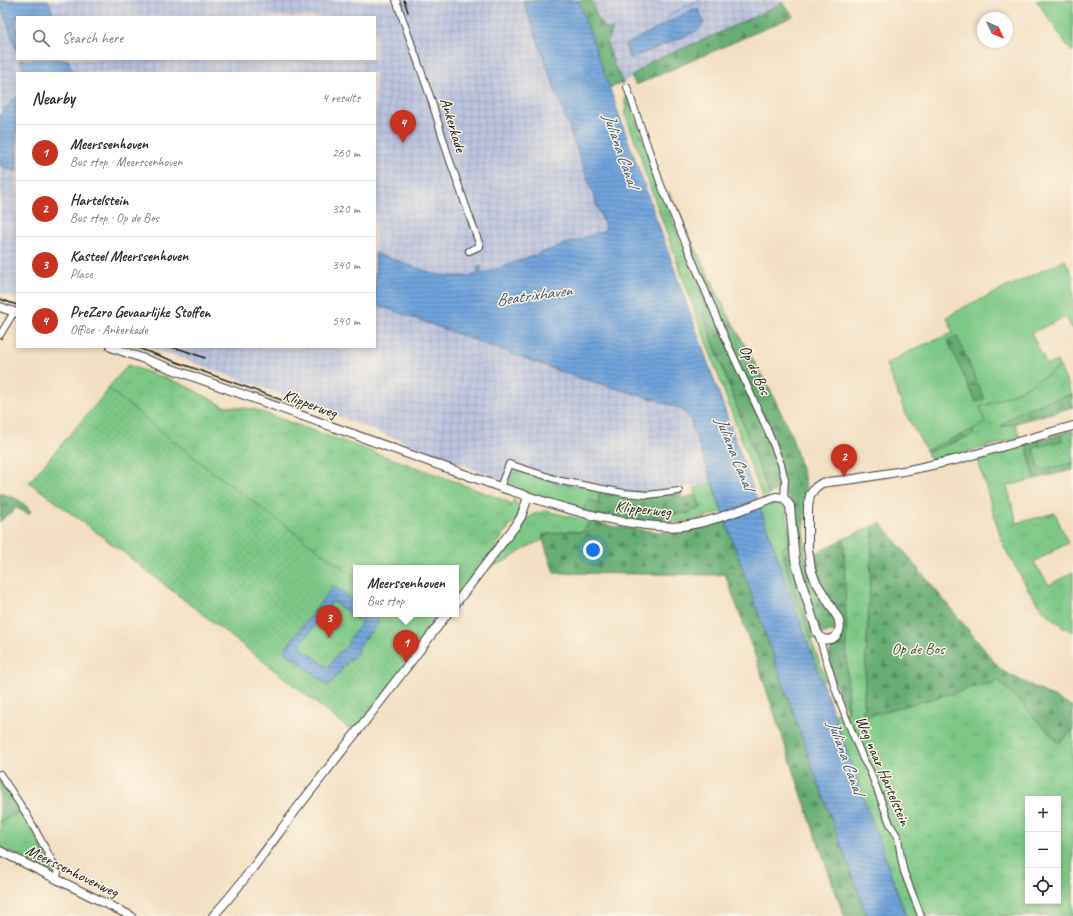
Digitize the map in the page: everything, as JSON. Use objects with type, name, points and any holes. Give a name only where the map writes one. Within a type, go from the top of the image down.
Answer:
[{"type":"street","name":"Ankerkade","points":[[396,0],[480,246],[469,251]]},
{"type":"street","name":"Op de Bos","points":[[628,87],[662,185],[726,340],[767,429],[781,464],[785,480],[784,498],[790,506],[795,560],[819,636]]},
{"type":"street","points":[[0,307],[16,313],[0,335]]},
{"type":"street","name":"Klipperweg","points":[[114,348],[528,497],[592,516],[653,526],[681,526],[702,523],[776,497],[784,498]]},
{"type":"street","points":[[819,636],[826,640],[831,639],[838,633],[840,624],[838,618],[815,580],[811,569],[808,548],[808,507],[810,495],[816,487],[822,483],[909,470],[958,459],[1073,426]]},
{"type":"street","name":"Klipperweg","points":[[500,487],[509,464],[561,481],[624,493],[648,495],[679,491]]},
{"type":"street","points":[[459,599],[516,525],[521,517],[528,497]]},
{"type":"street","points":[[213,916],[226,903],[445,617]]},
{"type":"street","name":"Weg naar Hartelstein","points":[[819,636],[836,691],[847,720],[863,759],[870,771],[890,824],[898,837],[904,872],[921,916]]},
{"type":"street","points":[[0,774],[25,812],[55,866],[58,873],[56,879]]},
{"type":"street","name":"Meerssenhovenweg","points":[[0,851],[131,916]]},
{"type":"shaded area","name":"Beatrixhaven","points":[[0,0],[523,0],[606,230],[482,274],[478,267],[478,274],[474,275],[451,276],[434,274],[389,258],[376,290],[376,72],[16,72],[16,299],[0,293]]},
{"type":"shaded area","points":[[578,0],[782,0],[783,3],[642,69],[623,83],[609,88]]},
{"type":"shaded area","name":"Beatrixhaven","points":[[376,304],[573,376],[679,408],[685,412],[690,420],[712,483],[650,493],[524,482],[507,482],[283,395],[153,348],[376,348]]},
{"type":"green space","points":[[578,0],[592,0],[596,15],[604,28],[613,30],[607,42],[614,65],[623,83],[609,88]]},
{"type":"green space","points":[[1036,0],[1073,0],[1073,51],[1071,51]]},
{"type":"green space","points":[[783,3],[794,16],[636,85],[631,77],[650,62],[710,37]]},
{"type":"green space","points":[[627,95],[706,308],[702,312],[769,495],[762,497],[644,170],[641,157],[626,117],[625,98]]},
{"type":"green space","points":[[668,191],[731,320],[773,395],[791,434],[804,477],[806,491],[804,533],[806,558],[812,583],[836,621],[834,631],[822,633],[812,641],[791,585],[782,549],[790,542],[793,504],[780,487],[769,495],[702,311],[706,308],[685,236]]},
{"type":"green space","points":[[1065,260],[1073,277],[1073,331],[1066,317],[1031,333],[1047,365],[1057,361],[1060,367],[1018,392],[980,407],[985,423],[926,450],[905,413],[886,364],[916,348],[953,333],[947,317]],"holes":[[[957,336],[985,399],[976,402],[947,340]]]},
{"type":"green space","points":[[957,336],[985,399],[976,402],[947,340]]},
{"type":"green space","points":[[128,365],[182,384],[224,406],[253,409],[509,502],[511,507],[514,499],[518,508],[517,517],[459,595],[459,565],[353,565],[353,582],[106,390]]},
{"type":"green space","points":[[1060,367],[1072,394],[1023,410],[1001,427],[1015,423],[1020,438],[931,462],[926,450],[931,451],[973,435],[974,429],[985,423],[979,407],[1018,392]]},
{"type":"green space","points":[[109,389],[205,466],[353,576],[353,601],[333,586],[284,651],[329,686],[351,658],[357,653],[358,648],[379,621],[374,617],[442,618],[354,733],[116,547],[29,482]]},
{"type":"green space","points":[[1072,394],[1073,407],[1001,427],[1006,421],[1023,410]]},
{"type":"green space","points":[[974,429],[973,435],[931,451],[926,450]]},
{"type":"green space","points":[[1073,431],[1073,463],[1040,470],[1033,448],[1063,441],[1061,434]]},
{"type":"green space","points":[[1061,434],[1063,441],[1039,470],[1073,463],[1073,470],[1035,479],[1026,443]]},
{"type":"green space","points":[[1026,443],[1035,479],[1007,486],[1017,523],[1055,513],[1068,543],[1034,562],[1049,585],[1073,572],[1073,632],[1063,627],[1044,611],[1028,589],[1003,545],[977,457]]},
{"type":"green space","points":[[519,471],[558,483],[600,491],[598,502],[583,512],[511,487],[510,481],[512,474]]},
{"type":"green space","points":[[712,483],[722,512],[692,520],[661,523],[661,519],[665,515],[688,513],[701,508],[694,488]]},
{"type":"green space","points":[[600,491],[681,493],[682,498],[696,495],[701,508],[688,513],[665,515],[661,519],[661,523],[617,519],[583,512],[587,500],[598,502]]},
{"type":"green space","points":[[0,493],[16,498],[31,511],[29,514],[14,507],[13,513],[8,514],[0,522]]},
{"type":"green space","points":[[780,499],[787,514],[790,542],[782,549],[791,585],[826,680],[822,682],[759,507]]},
{"type":"green space","points":[[546,511],[589,521],[583,532],[569,531],[543,535],[543,540],[503,562],[490,566],[524,521],[534,514]]},
{"type":"green space","points":[[725,519],[867,916],[844,916],[755,656],[725,574],[554,573],[543,540],[543,535],[569,531],[583,532],[589,521],[621,528],[670,532],[694,529]]},
{"type":"green space","name":"Op de Bos","points":[[881,523],[1001,670],[1073,707],[1073,730],[1059,743],[999,681],[863,717],[873,526]]},
{"type":"green space","points":[[873,526],[863,716],[999,680],[1059,743],[1073,730],[1073,916],[906,916],[833,713],[848,713],[844,539]]},
{"type":"green space","points":[[844,539],[848,713],[833,675],[830,660],[830,653],[841,631],[816,574],[812,555]]},
{"type":"green space","points":[[333,601],[362,623],[345,649],[340,651],[328,668],[299,646]]},
{"type":"green space","points":[[0,779],[21,810],[0,823]]},
{"type":"green space","points":[[21,810],[55,871],[52,873],[0,847],[0,823]]},
{"type":"water","points":[[0,0],[48,0],[54,16],[16,16],[16,48]]},
{"type":"water","name":"Juliana Canal","points":[[523,0],[578,0],[906,916],[867,916],[815,774],[690,420],[685,412],[679,408],[653,399],[573,376],[376,304],[376,253],[434,274],[465,276],[478,274],[478,267],[481,266],[482,274],[606,230]]},
{"type":"water","points":[[693,9],[699,10],[704,23],[697,31],[632,58],[629,57],[625,45]]},
{"type":"water","points":[[20,60],[68,60],[73,72],[25,72]]},
{"type":"water","points":[[16,97],[16,172],[0,166],[0,114]]},
{"type":"water","points":[[333,586],[353,601],[353,616],[333,601],[299,646],[328,668],[340,651],[345,649],[348,641],[362,623],[354,617],[374,617],[379,621],[358,648],[356,654],[351,658],[329,686],[284,651]]},
{"type":"waterway","points":[[664,22],[671,14],[699,0]]},
{"type":"railway","points":[[404,0],[408,12]]},
{"type":"railway","points":[[0,299],[16,305]]},
{"type":"railway","points":[[138,348],[301,407]]},
{"type":"railway","points":[[175,348],[205,358]]},
{"type":"place","name":"PreZero Gevaarlijke Stoffen","points":[[403,143]]},
{"type":"place","name":"Hartelstein","points":[[844,477]]},
{"type":"place","name":"Kasteel Meerssenhoven","points":[[329,638]]},
{"type":"place","name":"Meerssenhoven","points":[[406,663]]}]
